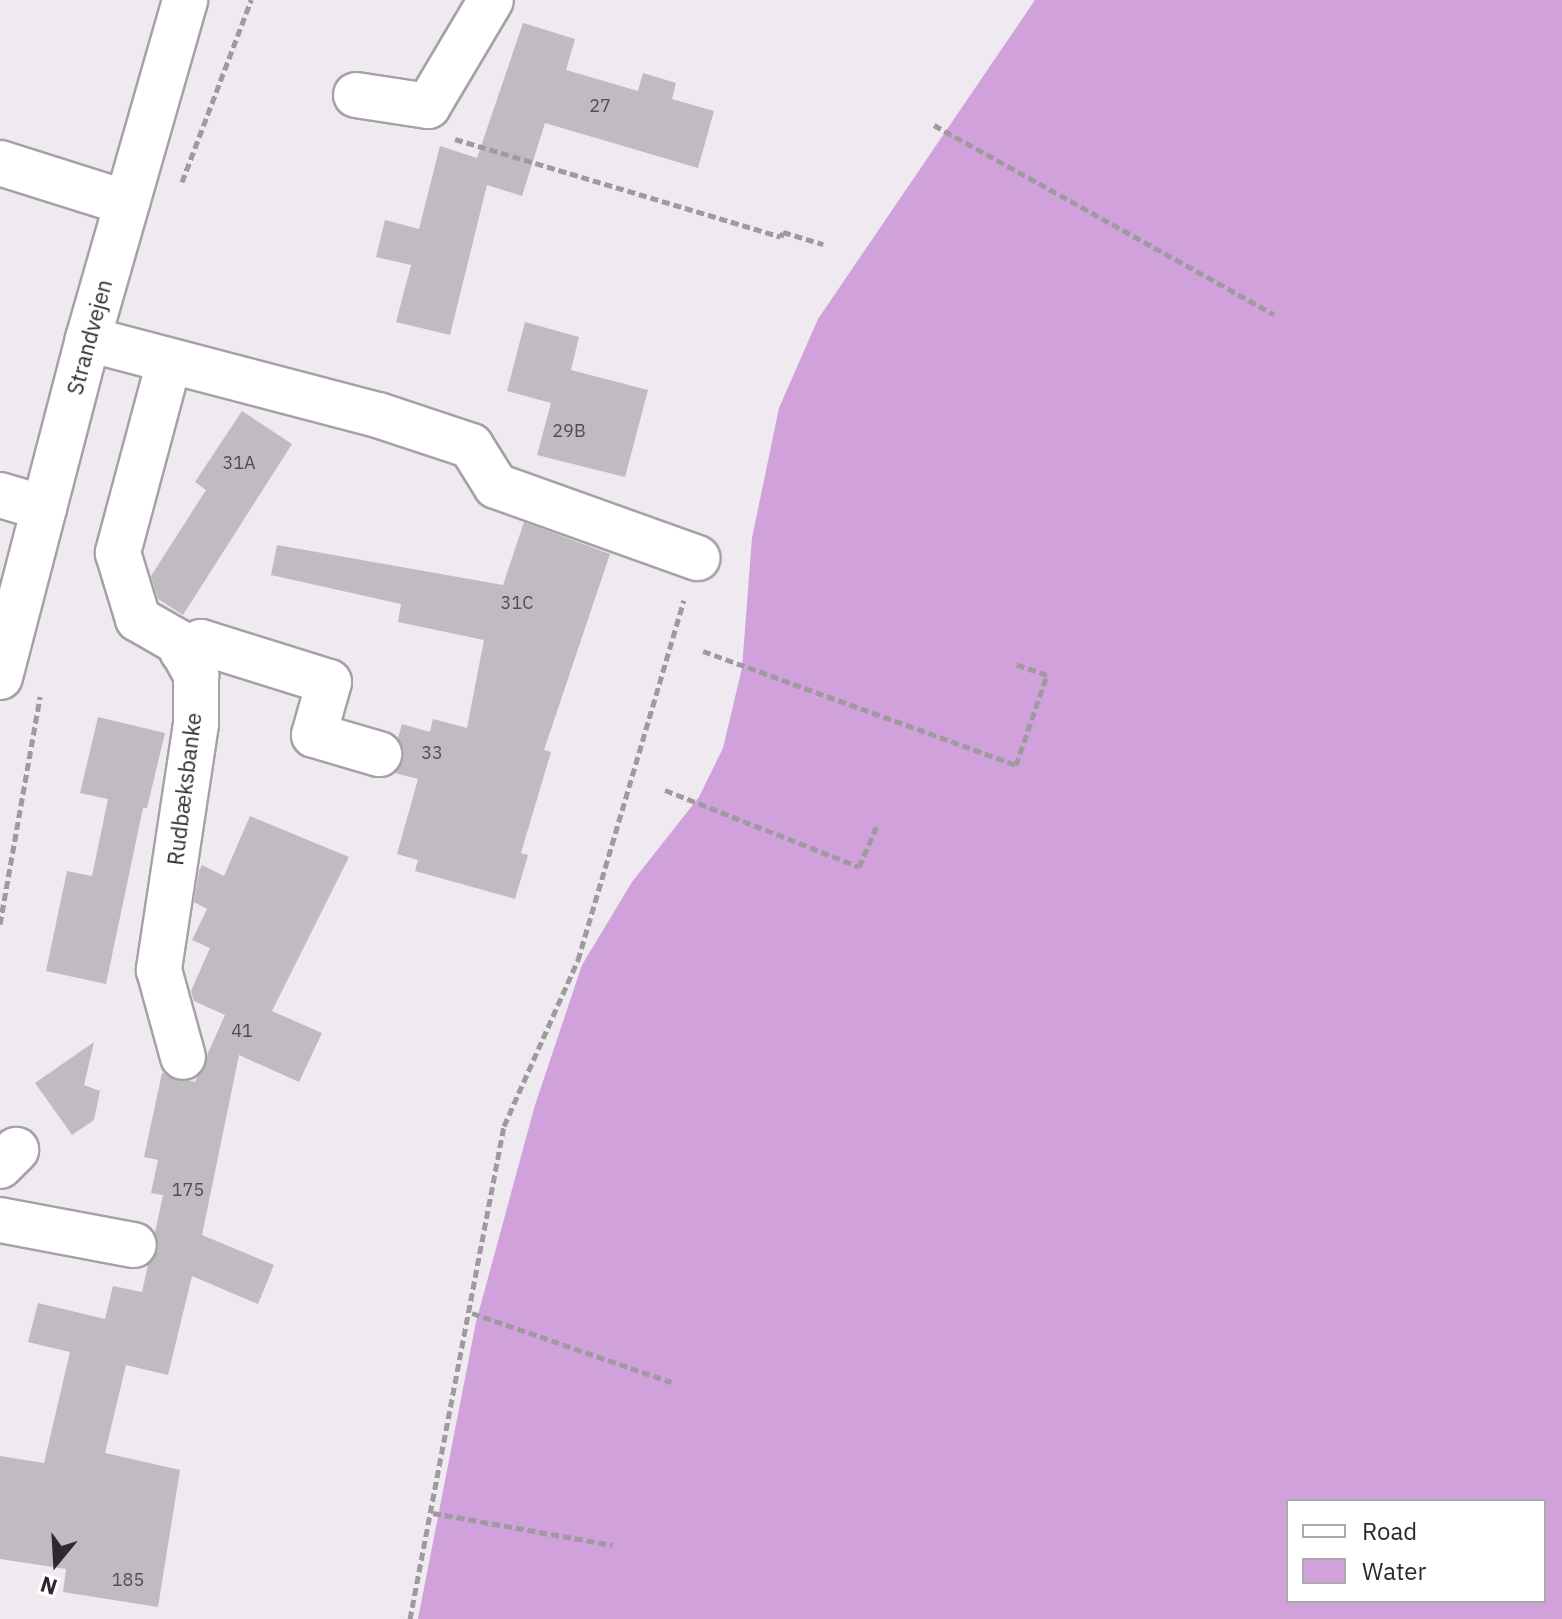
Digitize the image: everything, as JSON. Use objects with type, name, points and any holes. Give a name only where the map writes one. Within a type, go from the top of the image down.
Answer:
[{"type":"street","name":"Strandvejen","points":[[0,677],[88,339],[185,0]]},
{"type":"street","points":[[356,95],[428,106],[491,0]]},
{"type":"street","points":[[0,163],[127,203]]},
{"type":"street","points":[[88,339],[378,415],[471,446],[496,486],[697,558]]},
{"type":"street","points":[[169,362],[118,553],[138,619],[178,642],[182,651],[201,642],[329,682],[314,735],[379,754]]},
{"type":"street","points":[[0,495],[44,508]]},
{"type":"street","name":"Rudbæksbanke","points":[[182,651],[196,675],[196,724],[159,970],[183,1057]]},
{"type":"street","points":[[0,1220],[134,1245]]},
{"type":"path","points":[[180,191],[251,0]]},
{"type":"path","points":[[428,106],[436,133],[781,237],[783,232],[823,244]]},
{"type":"path","points":[[934,125],[1274,314]]},
{"type":"path","points":[[410,1619],[504,1126],[578,960],[697,558]]},
{"type":"path","points":[[703,651],[1016,765],[1047,675],[1015,664]]},
{"type":"path","points":[[665,790],[859,867],[878,823]]},
{"type":"path","points":[[472,1313],[671,1382]]},
{"type":"path","points":[[433,1513],[612,1545]]},
{"type":"water","points":[[1035,0],[1562,0],[1562,1619],[418,1619],[476,1322],[535,1105],[582,965],[632,882],[699,797],[723,748],[742,668],[752,538],[779,408],[818,319]]},
{"type":"building","points":[[523,23],[575,39],[566,70],[638,91],[643,73],[676,83],[672,99],[714,111],[698,168],[545,123],[522,196],[487,185],[450,335],[396,322],[411,265],[376,257],[385,220],[419,229],[440,146],[477,158]]},
{"type":"building","points":[[525,322],[579,337],[571,370],[648,390],[625,477],[537,455],[551,403],[507,391]]},
{"type":"building","points":[[242,411],[292,444],[183,615],[158,599],[151,576],[206,490],[195,482]]},
{"type":"building","points":[[524,522],[610,554],[544,750],[551,752],[521,853],[528,855],[515,899],[415,871],[418,860],[397,854],[418,779],[395,773],[403,760],[398,738],[402,724],[430,732],[433,719],[467,728],[484,640],[398,622],[401,604],[271,575],[277,545],[503,585]]},
{"type":"building","points":[[98,717],[165,733],[147,808],[143,808],[106,984],[46,971],[67,871],[92,876],[108,799],[80,793]]},
{"type":"building","points":[[250,816],[349,857],[272,1011],[322,1033],[299,1082],[239,1055],[202,1235],[274,1265],[258,1304],[192,1276],[168,1375],[126,1365],[105,1453],[180,1470],[158,1607],[63,1592],[66,1569],[0,1559],[0,1456],[44,1463],[70,1352],[28,1342],[38,1303],[105,1319],[113,1286],[142,1292],[148,1265],[158,1250],[155,1232],[163,1195],[151,1193],[158,1160],[144,1157],[162,1073],[195,1082],[225,1015],[194,1001],[191,991],[210,948],[192,940],[207,909],[194,902],[199,871],[202,865],[224,876]]},
{"type":"building","points":[[94,1042],[84,1085],[100,1091],[94,1120],[72,1135],[35,1083]]}]
